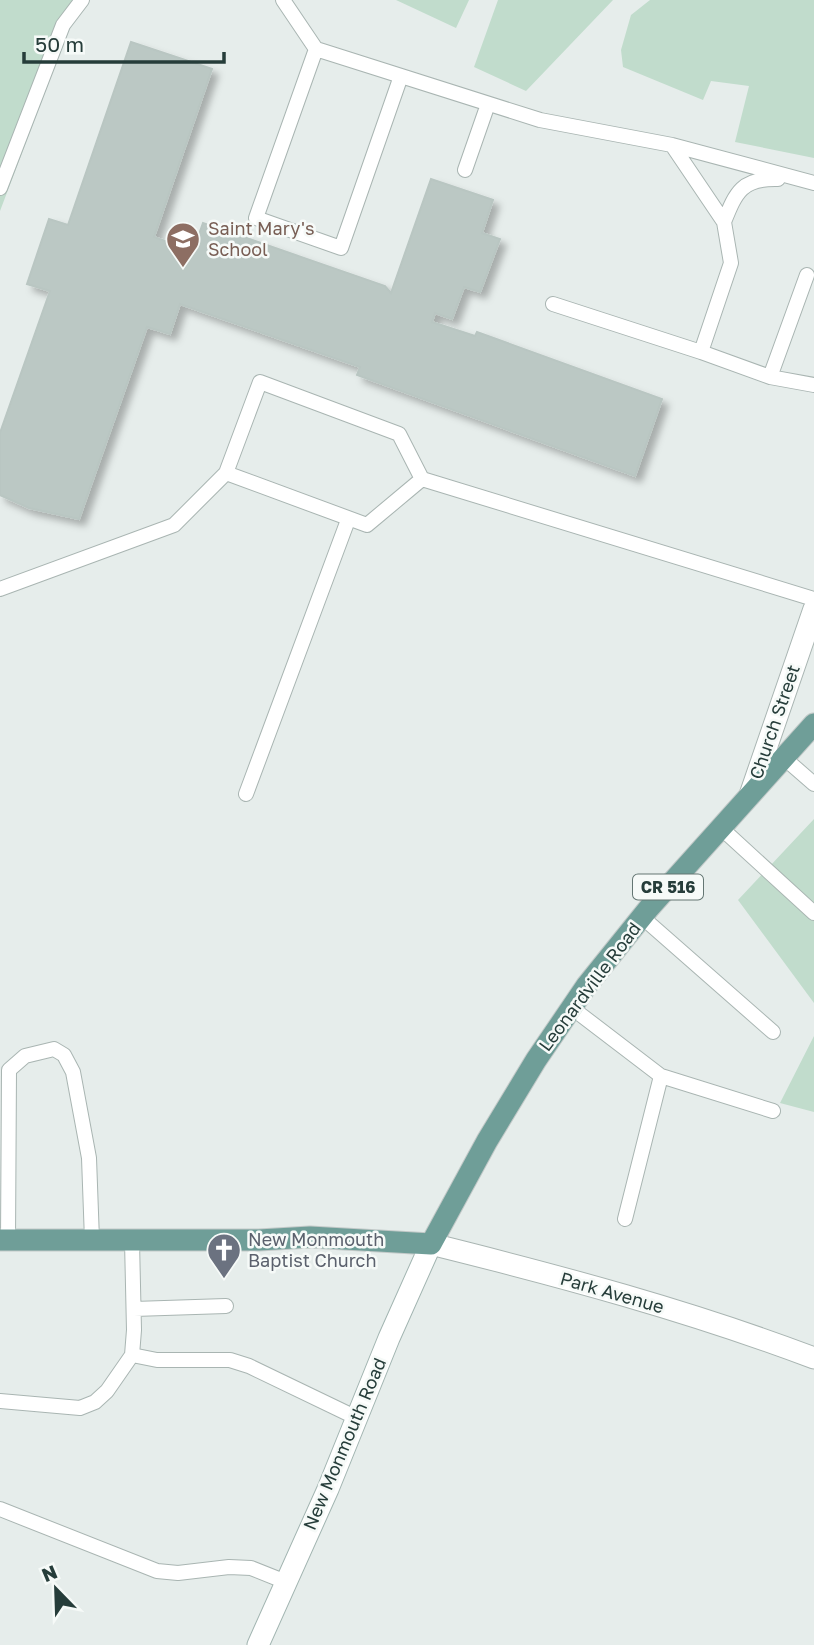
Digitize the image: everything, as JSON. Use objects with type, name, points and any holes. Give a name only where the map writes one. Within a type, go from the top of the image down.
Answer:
[{"type":"main road","name":"Leonardville Road","points":[[431,1244],[487,1141],[536,1060],[587,985],[720,827],[814,724]]},
{"type":"main road","points":[[4,1240],[259,1240],[310,1237],[431,1244]]},
{"type":"street","name":"Church Street","points":[[750,795],[814,609]]},
{"type":"street","name":"Park Avenue","points":[[431,1244],[520,1266],[731,1328],[814,1358]]},
{"type":"street","name":"New Monmouth Road","points":[[258,1645],[431,1244]]},
{"type":"lane","points":[[0,188],[63,24],[82,0]]},
{"type":"lane","points":[[284,0],[316,49],[540,120],[672,145],[814,183]]},
{"type":"lane","points":[[316,49],[256,218],[341,248],[401,76]]},
{"type":"lane","points":[[465,170],[488,104]]},
{"type":"lane","points":[[672,145],[724,222],[731,263],[701,352]]},
{"type":"lane","points":[[724,222],[735,195],[758,179],[797,179]]},
{"type":"lane","points":[[770,377],[807,275]]},
{"type":"lane","points":[[553,304],[770,377],[814,385]]},
{"type":"lane","points":[[0,589],[174,525],[226,472],[260,382],[399,434],[422,479],[814,599]]},
{"type":"lane","points":[[226,472],[367,525],[422,479]]},
{"type":"lane","points":[[246,794],[348,520]]},
{"type":"lane","points":[[783,757],[814,784]]},
{"type":"lane","points":[[720,827],[814,914]]},
{"type":"lane","points":[[642,917],[773,1032]]},
{"type":"lane","points":[[572,1008],[661,1076],[773,1111]]},
{"type":"lane","points":[[4,1240],[9,1070],[25,1056],[54,1049],[64,1055],[73,1072],[89,1158],[92,1240]]},
{"type":"lane","points":[[625,1219],[661,1076]]},
{"type":"lane","points":[[0,1401],[80,1408],[95,1402],[107,1391],[132,1355],[132,1241]]},
{"type":"lane","points":[[134,1308],[226,1306]]},
{"type":"lane","points":[[132,1355],[157,1360],[230,1360],[249,1366],[357,1418]]},
{"type":"lane","points":[[0,1508],[157,1571],[177,1573],[229,1567],[251,1568],[286,1582]]},
{"type":"green space","points":[[0,0],[80,0],[0,211]]},
{"type":"green space","points":[[396,0],[469,0],[456,28]]},
{"type":"green space","points":[[498,0],[613,0],[526,91],[474,67]]},
{"type":"green space","points":[[650,0],[814,0],[814,158],[735,142],[749,86],[711,81],[703,100],[623,67],[621,50],[631,15]]},
{"type":"green space","points":[[814,819],[814,1003],[738,900]]},
{"type":"green space","points":[[814,1036],[814,1112],[780,1103]]},
{"type":"building","name":"Saint Mary's School","points":[[131,42],[212,69],[154,237],[173,244],[172,249],[192,254],[203,223],[385,286],[391,293],[431,179],[493,200],[482,233],[500,239],[480,292],[464,287],[452,319],[435,313],[432,322],[475,336],[477,332],[662,399],[635,476],[357,375],[360,367],[180,304],[170,334],[147,327],[79,519],[29,508],[0,495],[0,433],[50,291],[27,284],[49,219],[68,225]]},
{"type":"place","name":"Saint Mary's School","points":[[183,269]]},
{"type":"place","name":"New Monmouth Baptist Church","points":[[224,1280]]}]
